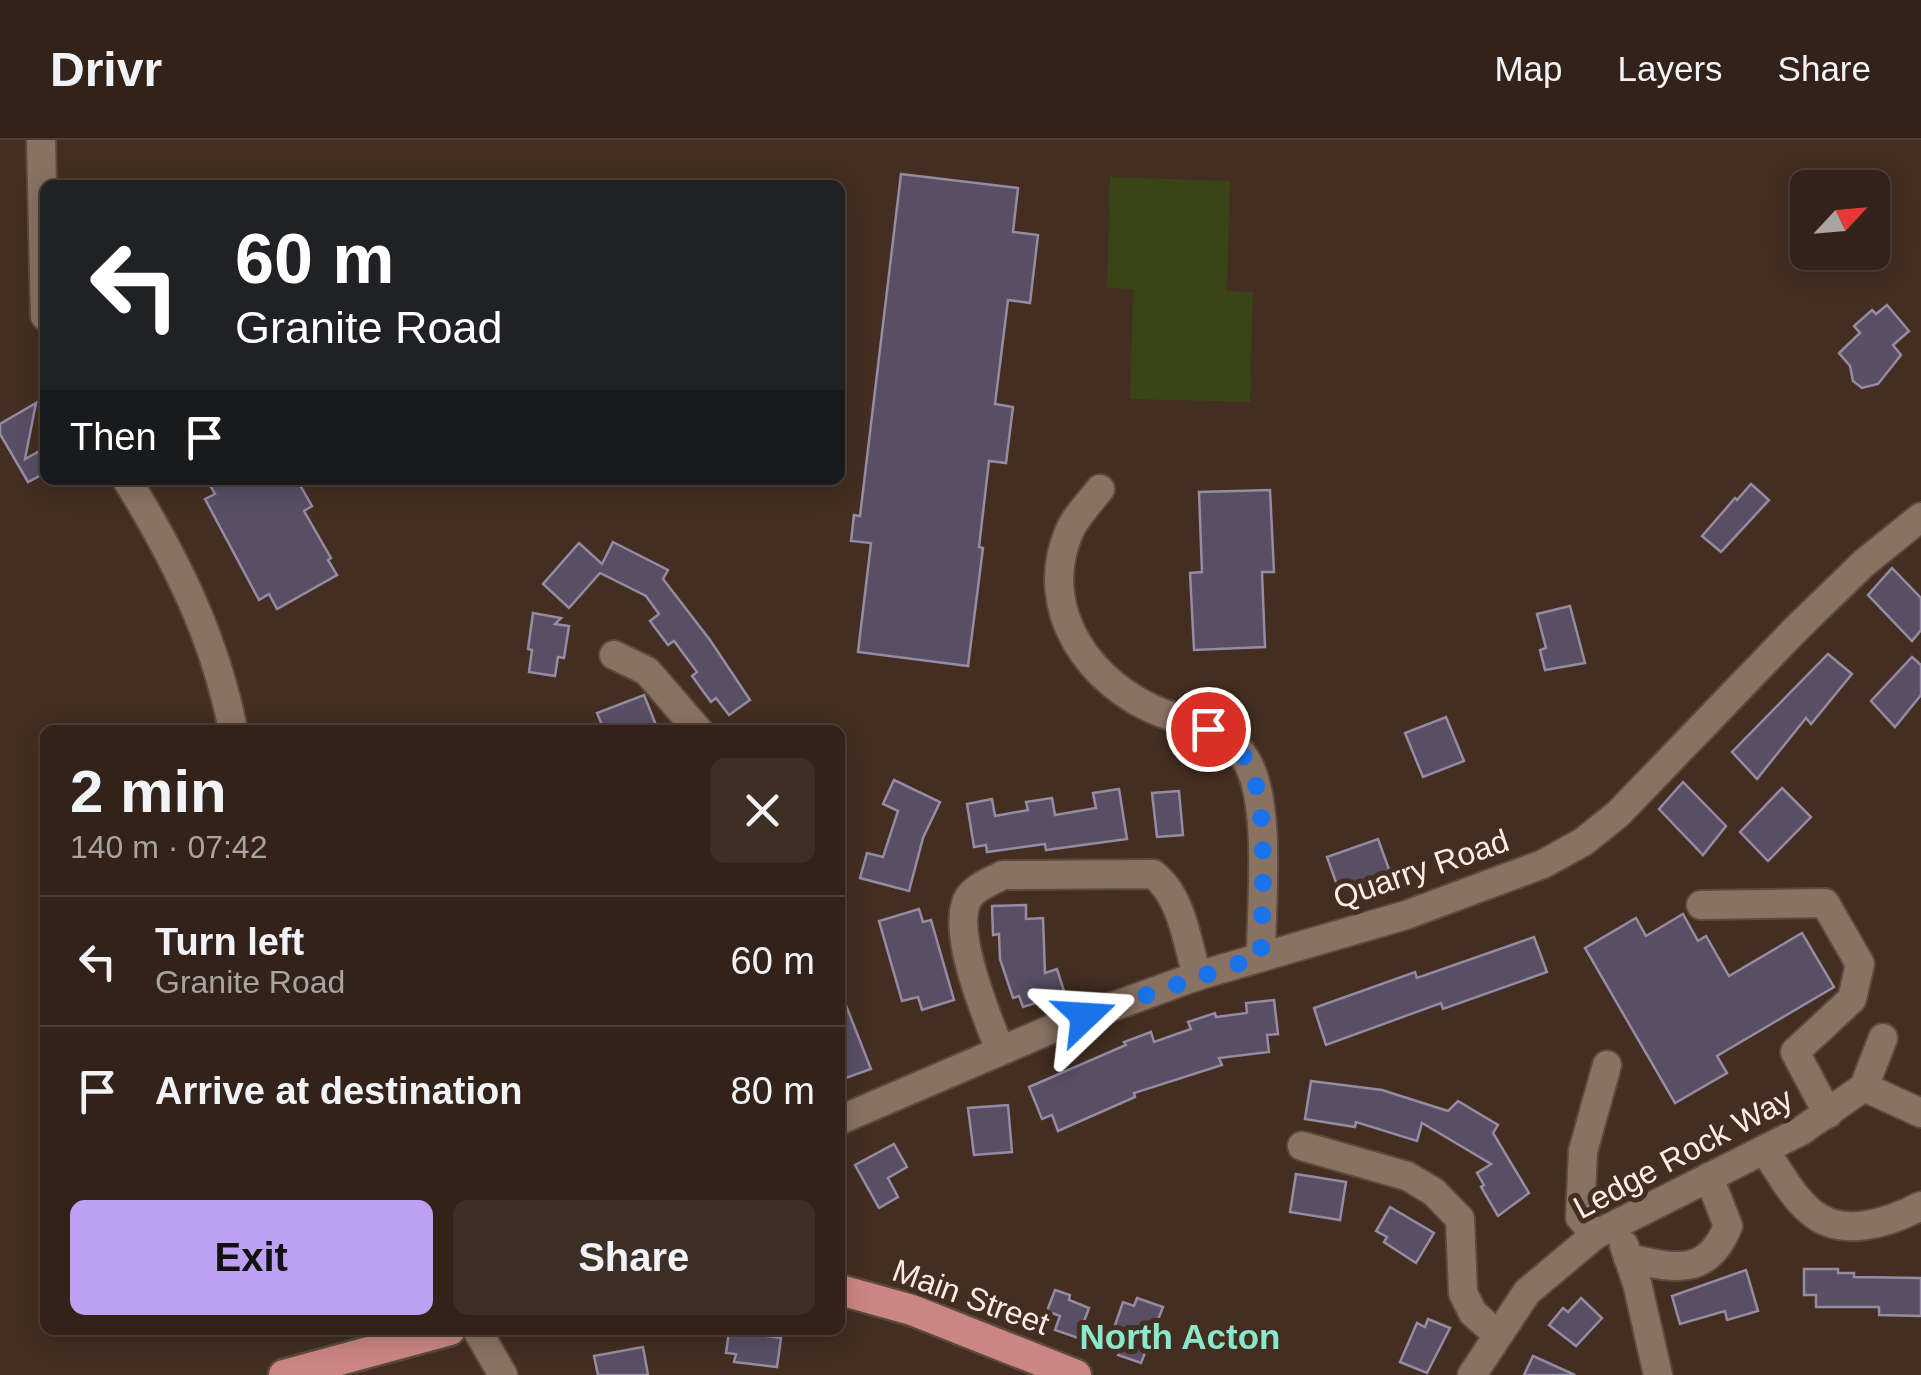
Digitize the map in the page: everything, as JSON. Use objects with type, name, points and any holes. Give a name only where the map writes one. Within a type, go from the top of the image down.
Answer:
[{"type":"main road","name":"Main Street","points":[[845,1291],[912,1310],[1076,1375]]},
{"type":"main road","points":[[284,1375],[429,1335]]},
{"type":"street","points":[[41,140],[42,180]]},
{"type":"street","points":[[130,485],[187,584],[214,654],[232,725]]},
{"type":"street","points":[[1100,489],[1069,530],[1062,556],[1058,583],[1068,629],[1091,666],[1125,694],[1228,739],[1246,758],[1257,784],[1262,832],[1261,956]]},
{"type":"street","name":"Quarry Road","points":[[845,1118],[1054,1028],[1197,976],[1406,915],[1542,864],[1583,842],[1618,814],[1823,602],[1921,517]]},
{"type":"street","points":[[614,655],[636,664],[657,680],[694,725]]},
{"type":"street","points":[[1000,1050],[962,927],[968,898],[1003,876],[1153,874],[1164,882],[1174,899],[1197,976]]},
{"type":"street","points":[[1700,905],[1825,903],[1860,964],[1852,999],[1795,1052],[1828,1114]]},
{"type":"street","points":[[1883,1038],[1864,1087],[1921,1114]]},
{"type":"street","points":[[1607,1065],[1583,1151],[1580,1217],[1606,1230],[1628,1258],[1658,1375]]},
{"type":"street","name":"Ledge Rock Way","points":[[1472,1375],[1527,1292],[1606,1230],[1764,1150],[1828,1114],[1864,1087]]},
{"type":"street","points":[[1302,1146],[1406,1176],[1434,1192],[1460,1219],[1464,1292],[1473,1313],[1498,1335]]},
{"type":"street","points":[[1764,1150],[1812,1214],[1846,1227],[1890,1221],[1921,1206]]},
{"type":"street","points":[[1628,1258],[1671,1268],[1684,1267],[1716,1250],[1728,1226],[1709,1178]]},
{"type":"street","points":[[479,1335],[502,1375]]},
{"type":"green space","points":[[1110,177],[1230,181],[1227,291],[1253,292],[1250,402],[1130,399],[1133,289],[1107,288]]},
{"type":"building","points":[[901,174],[1018,188],[1013,232],[1038,235],[1030,303],[1008,300],[995,404],[1013,407],[1006,463],[989,461],[968,666],[858,652],[871,543],[851,541],[854,515],[860,516]]},
{"type":"building","points":[[1887,305],[1909,331],[1893,345],[1901,355],[1878,384],[1862,388],[1853,381],[1850,366],[1839,353],[1860,333],[1854,326],[1872,310],[1876,314]]},
{"type":"building","points":[[36,403],[25,459],[40,451],[40,476],[28,482],[0,434],[0,424]]},
{"type":"building","points":[[1751,484],[1769,500],[1721,552],[1702,536]]},
{"type":"building","points":[[210,485],[300,485],[312,506],[304,511],[337,575],[277,609],[269,594],[259,600],[205,499],[215,494]]},
{"type":"building","points":[[1270,490],[1274,572],[1262,572],[1265,647],[1194,650],[1190,573],[1202,572],[1199,492]]},
{"type":"building","points":[[613,542],[668,570],[663,579],[750,700],[729,715],[716,698],[711,702],[692,676],[697,672],[674,641],[668,645],[650,621],[659,614],[646,596],[600,573],[569,608],[543,584],[579,543],[602,564]]},
{"type":"building","points":[[1892,568],[1921,598],[1921,630],[1912,641],[1868,595]]},
{"type":"building","points":[[1570,606],[1585,663],[1545,670],[1540,650],[1546,648],[1537,614]]},
{"type":"building","points":[[533,613],[561,618],[555,624],[569,626],[564,658],[558,657],[555,676],[529,672]]},
{"type":"building","points":[[1828,654],[1852,674],[1811,724],[1806,718],[1757,779],[1732,752]]},
{"type":"building","points":[[1912,657],[1921,665],[1921,695],[1895,727],[1871,701]]},
{"type":"building","points":[[644,695],[656,725],[602,725],[597,713]]},
{"type":"building","points":[[1446,717],[1464,761],[1423,777],[1405,733]]},
{"type":"building","points":[[894,780],[940,802],[923,838],[909,891],[860,878],[867,853],[883,857],[898,811],[883,804]]},
{"type":"building","points":[[1683,782],[1726,826],[1703,855],[1659,809]]},
{"type":"building","points":[[1782,788],[1811,817],[1768,861],[1740,832]]},
{"type":"building","points":[[1119,789],[1127,839],[1046,850],[1045,844],[987,852],[986,845],[974,847],[967,804],[992,799],[995,816],[1028,810],[1026,802],[1052,798],[1055,815],[1096,808],[1093,793]]},
{"type":"building","points":[[1179,791],[1183,835],[1157,837],[1152,793]]},
{"type":"building","points":[[1378,839],[1390,872],[1355,888],[1353,882],[1338,888],[1327,857]]},
{"type":"building","points":[[1026,905],[1026,919],[1043,918],[1045,973],[1057,969],[1065,994],[1023,1007],[1019,996],[1013,998],[1000,959],[999,934],[993,935],[992,906]]},
{"type":"building","points":[[919,909],[923,922],[931,920],[954,1000],[922,1010],[918,997],[902,1001],[879,921]]},
{"type":"building","points":[[1683,914],[1698,941],[1706,936],[1729,976],[1802,933],[1834,987],[1717,1056],[1727,1073],[1675,1103],[1585,948],[1636,918],[1646,936]]},
{"type":"building","points":[[1534,937],[1547,972],[1443,1009],[1441,1003],[1326,1045],[1314,1008],[1415,972],[1417,978]]},
{"type":"building","points":[[1274,1000],[1278,1034],[1267,1035],[1269,1052],[1219,1058],[1222,1065],[1134,1093],[1135,1097],[1058,1131],[1052,1115],[1042,1119],[1029,1087],[1151,1032],[1154,1042],[1191,1029],[1188,1022],[1215,1013],[1216,1017],[1247,1013],[1246,1003]]},
{"type":"building","points":[[845,1003],[871,1069],[845,1078]]},
{"type":"building","points":[[1311,1081],[1382,1090],[1448,1111],[1458,1101],[1498,1125],[1493,1133],[1529,1193],[1498,1216],[1477,1173],[1491,1164],[1422,1123],[1417,1141],[1356,1122],[1355,1127],[1305,1119]]},
{"type":"building","points":[[1008,1105],[1012,1152],[974,1155],[968,1108]]},
{"type":"building","points":[[894,1144],[907,1167],[888,1178],[898,1197],[879,1208],[855,1165]]},
{"type":"building","points":[[1296,1174],[1346,1182],[1340,1220],[1290,1212]]},
{"type":"building","points":[[1390,1207],[1434,1233],[1416,1263],[1384,1242],[1387,1237],[1376,1231]]},
{"type":"building","points":[[1804,1269],[1838,1269],[1838,1273],[1854,1273],[1854,1277],[1921,1278],[1921,1316],[1879,1315],[1879,1307],[1816,1307],[1816,1295],[1804,1295]]},
{"type":"building","points":[[1746,1270],[1758,1311],[1727,1320],[1725,1311],[1680,1324],[1672,1296]]},
{"type":"building","points":[[1055,1290],[1089,1308],[1078,1338],[1055,1330],[1060,1316],[1047,1311]]},
{"type":"building","points":[[1137,1298],[1163,1307],[1141,1363],[1118,1355],[1126,1332],[1114,1328],[1123,1302],[1134,1306]]},
{"type":"building","points":[[1581,1298],[1602,1318],[1576,1346],[1549,1325],[1563,1308],[1568,1312]]},
{"type":"building","points":[[1428,1319],[1450,1328],[1427,1373],[1400,1362],[1417,1323],[1425,1327]]},
{"type":"building","points":[[728,1335],[781,1338],[777,1367],[734,1362],[736,1354],[726,1353]]},
{"type":"building","points":[[643,1347],[648,1375],[598,1375],[594,1356]]},
{"type":"building","points":[[1533,1356],[1575,1375],[1524,1375]]},
{"type":"district","name":"North Acton","points":[[1180,1336]]},
{"type":"route","points":[[1085,1016],[1261,956],[1262,832],[1257,784],[1246,758],[1228,739],[1208,729]]}]
